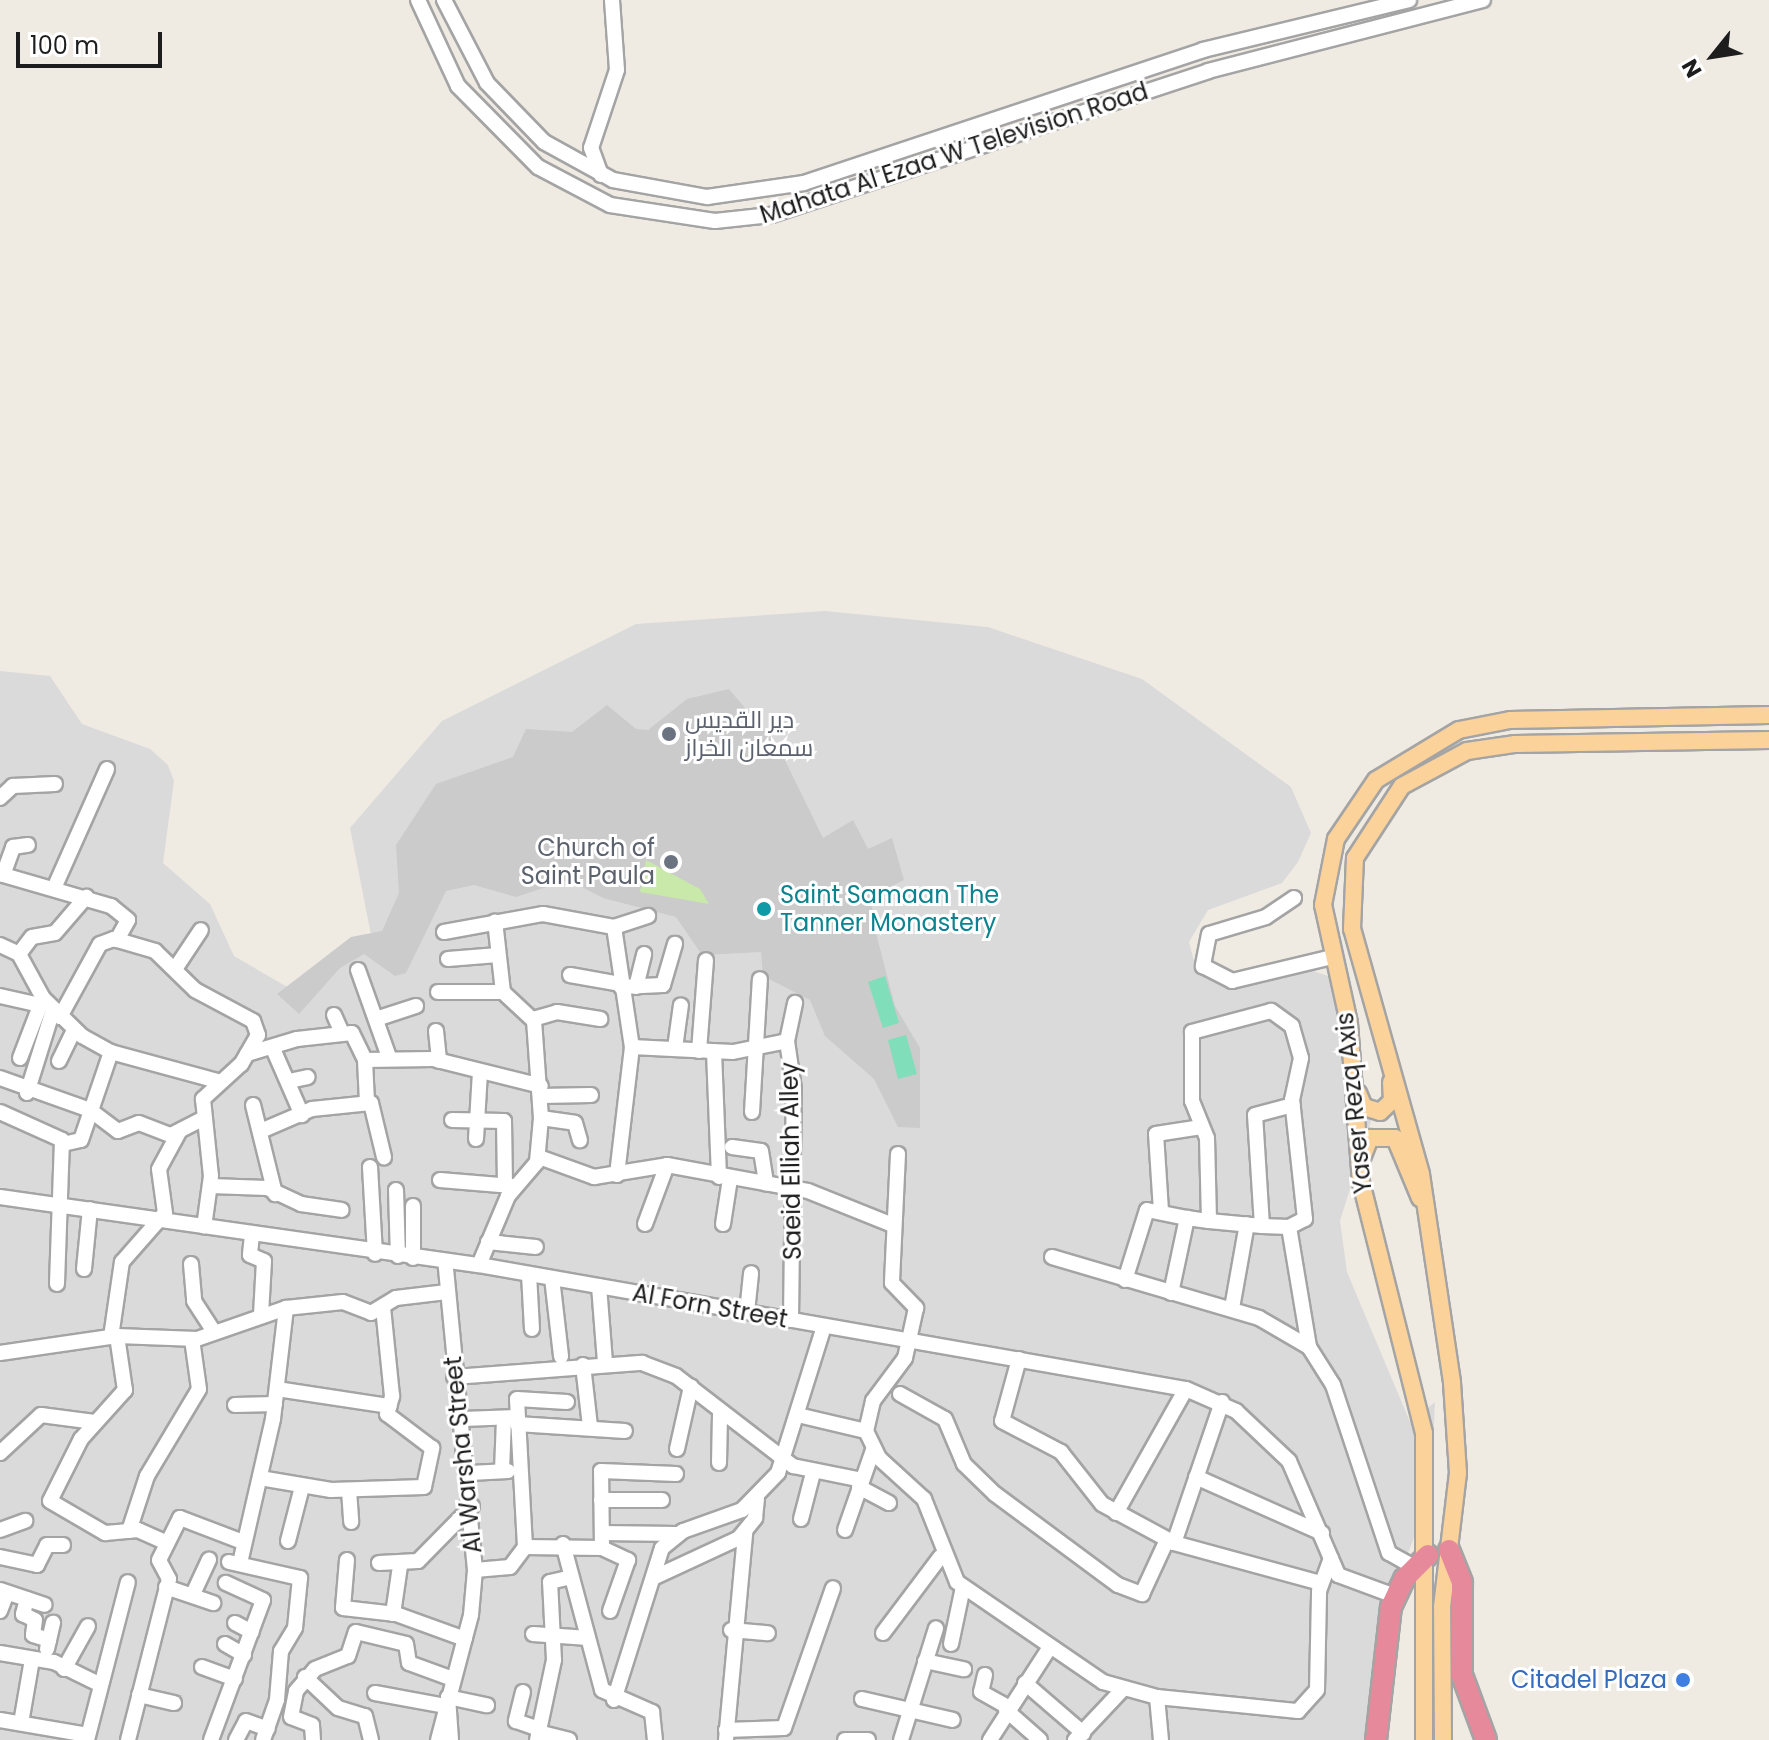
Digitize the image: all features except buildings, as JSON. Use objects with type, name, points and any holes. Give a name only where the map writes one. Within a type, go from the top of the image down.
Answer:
[{"type":"highway","points":[[1449,1550],[1462,1583],[1460,1660],[1473,1740]]},
{"type":"highway","points":[[1376,1740],[1397,1591],[1421,1561]]},
{"type":"highway","points":[[1467,1695],[1486,1740]]},
{"type":"main road","name":"Yaser Rezq Axis","points":[[1424,1740],[1421,1561],[1424,1433],[1359,1170],[1354,1076],[1323,905],[1336,839],[1366,790],[1427,744],[1493,722],[1769,715]]},
{"type":"main road","name":"Yaser Rezq Axis","points":[[1443,1740],[1441,1698],[1449,1550],[1458,1458],[1430,1217],[1352,929],[1349,886],[1367,832],[1413,777],[1451,756],[1498,744],[1769,740]]},
{"type":"main road","points":[[1354,1076],[1364,1107],[1387,1108],[1386,1053]]},
{"type":"main road","points":[[1359,1170],[1370,1138],[1395,1138],[1430,1217]]},
{"type":"street","name":"Mahata Al Ezaa W Television Road","points":[[418,0],[458,86],[538,167],[627,210],[735,221],[906,170],[1208,71],[1483,0]]},
{"type":"street","name":"Mahata Al Ezaa W Television Road","points":[[444,0],[499,99],[568,158],[601,175],[669,194],[735,196],[804,183],[900,148],[1203,50],[1409,0]]},
{"type":"street","points":[[601,175],[591,148],[617,70],[612,0]]},
{"type":"street","points":[[1203,50],[1208,71]]},
{"type":"street","points":[[568,158],[591,148]]},
{"type":"street","points":[[900,148],[895,161],[906,170]]},
{"type":"street","points":[[735,196],[735,221]]},
{"type":"street","points":[[55,886],[107,769]]},
{"type":"street","points":[[0,798],[13,786],[55,784]]},
{"type":"street","points":[[28,845],[13,847],[1,875],[55,886],[127,917],[117,940]]},
{"type":"street","points":[[19,954],[32,937],[55,933],[86,897]]},
{"type":"street","points":[[1294,898],[1266,917],[1209,934],[1203,966],[1232,981],[1332,957]]},
{"type":"street","points":[[444,932],[555,913],[614,927],[648,916]]},
{"type":"street","points":[[479,1265],[510,1186],[539,1157],[541,1118],[533,1019],[503,992],[495,921]]},
{"type":"street","points":[[614,927],[626,986],[632,1047],[617,1175]]},
{"type":"street","points":[[177,966],[201,930]]},
{"type":"street","points":[[20,1058],[49,1007],[100,944],[117,940],[177,966],[195,990],[253,1021],[258,1035],[247,1054],[217,1081],[203,1099],[202,1119],[211,1186],[204,1227]]},
{"type":"street","points":[[570,975],[626,986],[663,985],[675,944]]},
{"type":"street","points":[[0,945],[19,954],[49,1007],[74,1030],[111,1052],[217,1081]]},
{"type":"street","points":[[626,986],[644,954]]},
{"type":"street","points":[[448,959],[498,955]]},
{"type":"street","points":[[699,1051],[706,960]]},
{"type":"street","points":[[358,970],[379,1018],[389,1057]]},
{"type":"street","points":[[752,1112],[751,1049],[760,979]]},
{"type":"street","points":[[438,992],[503,992]]},
{"type":"street","points":[[0,996],[49,1007]]},
{"type":"street","name":"Saeid Elliah Alley","points":[[791,1320],[789,1187],[794,1089],[787,1041],[795,1003]]},
{"type":"street","points":[[675,1048],[681,1005]]},
{"type":"street","points":[[379,1018],[416,1006]]},
{"type":"street","points":[[27,1093],[49,1007]]},
{"type":"street","points":[[1125,1280],[1145,1212],[1161,1211],[1209,1221],[1289,1227],[1307,1213],[1293,1105],[1301,1058],[1283,1017],[1271,1011],[1198,1025],[1192,1101],[1201,1127],[1209,1221]]},
{"type":"street","points":[[533,1019],[557,1012],[600,1019]]},
{"type":"street","points":[[334,1015],[342,1033]]},
{"type":"street","points":[[59,1061],[74,1030]]},
{"type":"street","points":[[436,1031],[439,1061]]},
{"type":"street","points":[[247,1054],[274,1051],[297,1039],[352,1033],[365,1060],[367,1103]]},
{"type":"street","points":[[632,1047],[714,1052],[751,1049],[787,1041]]},
{"type":"street","points":[[274,1051],[281,1078],[289,1081],[308,1077]]},
{"type":"street","points":[[63,1144],[79,1143],[111,1052]]},
{"type":"street","points":[[714,1052],[725,1178],[723,1224]]},
{"type":"street","points":[[365,1060],[389,1057],[439,1061],[541,1091],[591,1095]]},
{"type":"street","points":[[476,1139],[480,1072]]},
{"type":"street","points":[[0,1078],[27,1093],[90,1110],[118,1131],[139,1123],[179,1132]]},
{"type":"street","points":[[289,1081],[302,1115]]},
{"type":"street","points":[[263,1130],[302,1115],[367,1103],[378,1109],[384,1157]]},
{"type":"street","points":[[253,1105],[263,1130],[275,1194]]},
{"type":"street","points":[[1232,1308],[1254,1225],[1255,1115],[1293,1105]]},
{"type":"street","points":[[0,1112],[55,1132],[63,1144],[57,1284]]},
{"type":"street","points":[[541,1118],[575,1123],[580,1140]]},
{"type":"street","points":[[167,1543],[129,1531],[105,1533],[50,1501],[95,1422],[128,1381],[114,1336],[122,1262],[167,1207],[160,1162],[179,1132],[202,1119]]},
{"type":"street","points":[[452,1120],[478,1119],[507,1125],[510,1186]]},
{"type":"street","points":[[1161,1211],[1157,1132],[1201,1127]]},
{"type":"street","points":[[732,1147],[761,1151],[766,1184]]},
{"type":"street","points":[[898,1154],[890,1224],[893,1287],[916,1305],[911,1342],[873,1401],[866,1431],[873,1450],[924,1499],[941,1556],[963,1587],[1050,1647],[1123,1689],[1157,1697],[1305,1708],[1317,1690],[1320,1583],[1331,1558],[1355,1577],[1397,1591]]},
{"type":"street","points":[[539,1157],[594,1177],[667,1165],[725,1178],[789,1187],[890,1224]]},
{"type":"street","points":[[645,1224],[667,1165]]},
{"type":"street","points":[[370,1167],[375,1254]]},
{"type":"street","points":[[440,1180],[510,1186]]},
{"type":"street","points":[[211,1186],[275,1194],[342,1210]]},
{"type":"street","points":[[396,1190],[406,1257]]},
{"type":"street","name":"Al Forn Street","points":[[0,1197],[375,1254],[479,1265],[1186,1389],[1222,1402],[1289,1461],[1331,1558]]},
{"type":"street","points":[[406,1257],[413,1206]]},
{"type":"street","points":[[84,1269],[90,1209]]},
{"type":"street","points":[[1171,1293],[1187,1218]]},
{"type":"street","points":[[1289,1227],[1309,1347],[1333,1385],[1389,1553],[1421,1561]]},
{"type":"street","points":[[252,1235],[250,1255],[264,1260],[261,1314]]},
{"type":"street","points":[[488,1242],[536,1247]]},
{"type":"street","points":[[1052,1257],[1232,1308],[1309,1347]]},
{"type":"street","name":"Al Warsha Street","points":[[438,1740],[465,1639],[475,1570],[470,1473],[454,1377],[445,1261]]},
{"type":"street","points":[[191,1264],[194,1301],[214,1332]]},
{"type":"street","points":[[747,1312],[751,1273]]},
{"type":"street","points":[[529,1274],[532,1329]]},
{"type":"street","points":[[552,1278],[561,1356]]},
{"type":"street","points":[[599,1286],[605,1362]]},
{"type":"street","points":[[0,1353],[114,1336],[192,1339],[286,1308],[326,1302],[371,1313],[396,1298],[447,1292]]},
{"type":"street","points":[[260,1478],[302,1487],[349,1490],[426,1484],[432,1448],[388,1418],[390,1406],[383,1307]]},
{"type":"street","points":[[236,1740],[246,1721],[266,1734],[281,1651],[295,1628],[300,1578],[235,1563],[260,1478],[276,1396],[286,1308]]},
{"type":"street","points":[[824,1326],[802,1416],[784,1461],[757,1499],[745,1534],[731,1630],[726,1735],[784,1728],[833,1588]]},
{"type":"street","points":[[129,1531],[147,1476],[199,1389],[192,1339]]},
{"type":"street","points":[[1019,1359],[1002,1421],[1061,1452],[1116,1513],[1171,1541],[1320,1583]]},
{"type":"street","points":[[454,1377],[605,1362],[651,1365],[691,1387],[720,1414],[784,1461],[813,1473],[860,1483],[889,1503]]},
{"type":"street","points":[[583,1365],[590,1426]]},
{"type":"street","points":[[677,1449],[691,1387]]},
{"type":"street","points":[[1116,1513],[1186,1389]]},
{"type":"street","points":[[900,1394],[945,1419],[973,1475],[1118,1585],[1143,1593],[1171,1541],[1222,1402]]},
{"type":"street","points":[[235,1405],[276,1396],[390,1406]]},
{"type":"street","points":[[502,1471],[518,1398],[567,1402]]},
{"type":"street","points":[[719,1463],[720,1414]]},
{"type":"street","points":[[0,1453],[41,1415],[95,1422]]},
{"type":"street","points":[[802,1416],[866,1431]]},
{"type":"street","points":[[462,1419],[513,1420],[625,1431]]},
{"type":"street","points":[[475,1570],[512,1566],[525,1547],[513,1420]]},
{"type":"street","points":[[845,1530],[873,1450]]},
{"type":"street","points":[[602,1540],[602,1470],[676,1474]]},
{"type":"street","points":[[470,1473],[520,1471]]},
{"type":"street","points":[[801,1519],[813,1473]]},
{"type":"street","points":[[1196,1477],[1322,1533]]},
{"type":"street","points":[[288,1541],[302,1487]]},
{"type":"street","points":[[349,1490],[351,1522]]},
{"type":"street","points":[[525,1547],[677,1534],[757,1499]]},
{"type":"street","points":[[601,1500],[662,1500]]},
{"type":"street","points":[[379,1563],[400,1566],[428,1556],[472,1506]]},
{"type":"street","points":[[128,1740],[166,1587],[159,1563],[167,1543],[185,1516],[243,1542]]},
{"type":"street","points":[[0,1530],[25,1521]]},
{"type":"street","points":[[614,1700],[662,1548],[677,1534]]},
{"type":"street","points":[[653,1578],[745,1534]]},
{"type":"street","points":[[602,1540],[628,1560],[610,1611]]},
{"type":"street","points":[[563,1544],[602,1690],[614,1700],[652,1712],[655,1740]]},
{"type":"street","points":[[0,1557],[37,1565],[47,1545],[63,1545]]},
{"type":"street","points":[[883,1633],[941,1556]]},
{"type":"street","points":[[193,1594],[209,1560]]},
{"type":"street","points":[[347,1560],[341,1604],[394,1614],[465,1639]]},
{"type":"street","points":[[387,1639],[394,1614],[400,1566]]},
{"type":"street","points":[[538,1734],[554,1639],[550,1582],[571,1577]]},
{"type":"street","points":[[0,1720],[21,1723],[47,1734],[88,1737],[99,1684],[128,1582]]},
{"type":"street","points":[[211,1740],[244,1655],[261,1598],[226,1583]]},
{"type":"street","points":[[166,1587],[213,1603]]},
{"type":"street","points":[[951,1644],[963,1587]]},
{"type":"street","points":[[0,1611],[4,1592],[45,1605]]},
{"type":"street","points":[[27,1599],[23,1612],[35,1620],[33,1635],[49,1640]]},
{"type":"street","points":[[21,1723],[38,1660],[49,1640],[53,1623]]},
{"type":"street","points":[[235,1623],[252,1632]]},
{"type":"street","points":[[64,1669],[88,1626]]},
{"type":"street","points":[[901,1740],[936,1628]]},
{"type":"street","points":[[731,1630],[768,1633]]},
{"type":"street","points":[[313,1740],[312,1725],[291,1717],[305,1677],[348,1656],[356,1632],[407,1645],[409,1663],[453,1679]]},
{"type":"street","points":[[533,1634],[554,1639],[588,1638]]},
{"type":"street","points":[[225,1644],[244,1655]]},
{"type":"street","points":[[990,1740],[1007,1708],[1050,1647]]},
{"type":"street","points":[[0,1653],[38,1660],[99,1684]]},
{"type":"street","points":[[925,1661],[964,1669]]},
{"type":"street","points":[[202,1667],[235,1679]]},
{"type":"street","points":[[985,1675],[981,1692],[1007,1708],[1040,1740]]},
{"type":"street","points":[[305,1677],[338,1708],[365,1716],[371,1740]]},
{"type":"street","points":[[1025,1683],[1079,1737],[1123,1689]]},
{"type":"street","points":[[523,1692],[516,1721],[538,1734],[569,1740]]},
{"type":"street","points":[[375,1693],[487,1705]]},
{"type":"street","points":[[139,1695],[174,1703]]},
{"type":"street","points":[[1157,1697],[1161,1740]]},
{"type":"street","points":[[862,1699],[909,1713],[953,1720]]},
{"type":"street","points":[[446,1702],[451,1740]]},
{"type":"street","points":[[845,1740],[868,1740]]},
{"type":"shaded area","points":[[825,611],[988,627],[1142,679],[1291,787],[1311,833],[1298,862],[1282,883],[1208,910],[1189,942],[1195,965],[1219,984],[1308,969],[1328,976],[1372,1118],[1340,1221],[1347,1272],[1410,1422],[1435,1402],[1431,1492],[1378,1633],[1366,1740],[0,1740],[0,671],[50,676],[82,724],[150,749],[168,765],[174,781],[163,863],[210,904],[234,956],[289,988],[371,935],[350,828],[442,721],[636,624]]},
{"type":"shaded area","name":"Saint Samaan The Tanner Monastery","points":[[729,689],[780,750],[823,838],[853,820],[868,849],[892,838],[904,880],[874,895],[871,914],[895,1006],[920,1048],[920,1128],[898,1127],[874,1079],[825,1036],[810,1000],[763,976],[761,952],[702,955],[676,917],[603,898],[568,880],[516,897],[474,885],[446,891],[406,973],[395,976],[364,954],[340,968],[299,1014],[277,994],[351,937],[382,931],[399,893],[396,845],[436,784],[513,757],[526,729],[572,732],[607,705],[636,729],[648,730],[687,699]]},
{"type":"green space","points":[[646,860],[700,889],[709,904],[640,892]]},
{"type":"green space","points":[[885,976],[899,1023],[883,1028],[868,982]]},
{"type":"green space","points":[[906,1035],[917,1074],[898,1079],[888,1040]]},
{"type":"place","name":"دير القديس سمعان الخراز","points":[[669,734]]},
{"type":"place","name":"Church of Saint Paula","points":[[671,862]]},
{"type":"place","name":"Saint Samaan The Tanner Monastery","points":[[764,909]]},
{"type":"place","name":"Citadel Plaza","points":[[1683,1680]]}]
